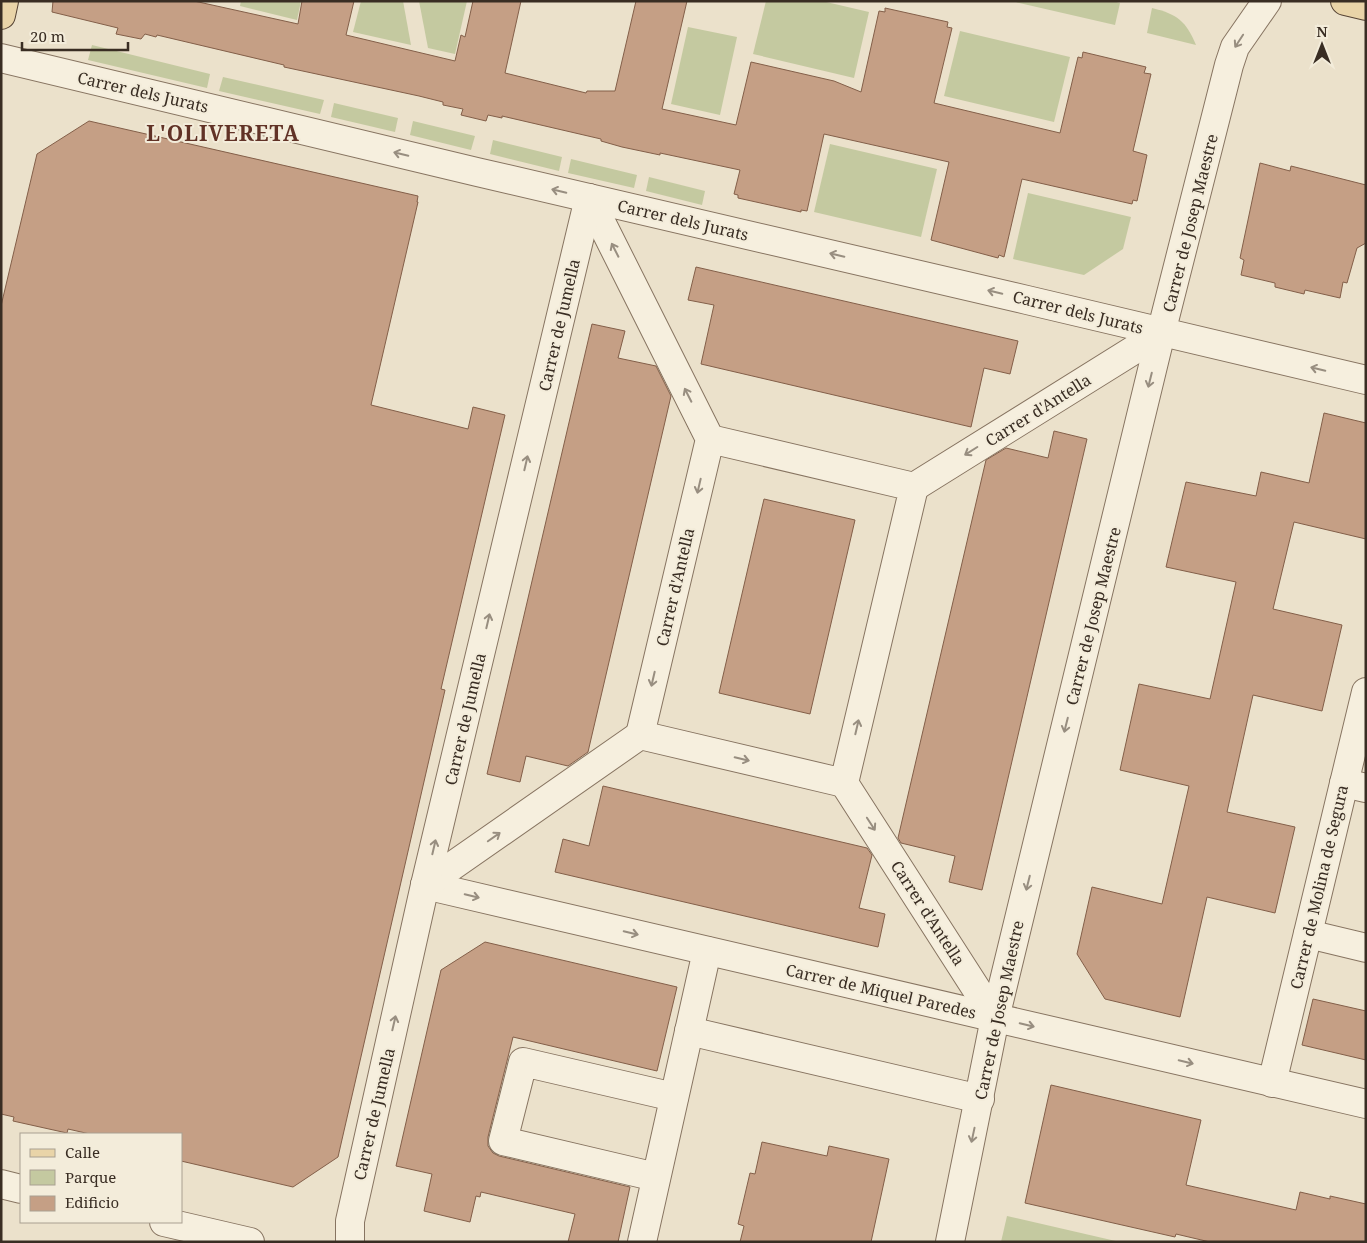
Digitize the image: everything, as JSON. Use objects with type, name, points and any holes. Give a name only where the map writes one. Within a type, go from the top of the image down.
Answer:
[{"type":"main road","points":[[1,15],[4,1]]},
{"type":"main road","points":[[1345,1],[1366,6]]},
{"type":"street","name":"Carrer de Josep Maestre","points":[[950,1242],[995,1018],[1161,332],[1229,65],[1235,47],[1267,1]]},
{"type":"street","name":"Carrer dels Jurats","points":[[1,58],[1366,380]]},
{"type":"street","points":[[425,885],[640,735],[844,783],[914,487],[710,439],[589,198]]},
{"type":"street","name":"Carrer de Jumella","points":[[350,1242],[350,1221],[425,885],[589,198]]},
{"type":"street","name":"Carrer d'Antella","points":[[914,487],[1161,332]]},
{"type":"street","name":"Carrer d'Antella","points":[[640,735],[710,439]]},
{"type":"street","name":"Carrer de Molina de Segura","points":[[1272,1083],[1308,934],[1355,786],[1366,692]]},
{"type":"street","name":"Carrer d'Antella","points":[[844,783],[995,1018]]},
{"type":"street","name":"Carrer de Miquel Paredes","points":[[425,885],[1366,1104]]},
{"type":"street","points":[[1308,934],[1366,948]]},
{"type":"street","points":[[642,1242],[707,951]]},
{"type":"street","points":[[689,1031],[980,1099]]},
{"type":"street","points":[[656,1177],[503,1141],[523,1062],[674,1097]]},
{"type":"street","points":[[1,1184],[20,1189]]},
{"type":"street","points":[[168,1223],[250,1242]]},
{"type":"green space","points":[[241,1],[301,1],[297,20],[240,6]]},
{"type":"green space","points":[[361,1],[403,1],[411,45],[353,32]]},
{"type":"green space","points":[[419,1],[467,1],[455,54],[428,48]]},
{"type":"green space","points":[[766,1],[822,1],[869,12],[854,78],[753,54]]},
{"type":"green space","points":[[1011,1],[1113,1],[1120,3],[1115,25]]},
{"type":"green space","points":[[1152,8],[1168,13],[1180,20],[1196,45],[1147,33]]},
{"type":"green space","points":[[688,27],[737,37],[720,115],[671,104]]},
{"type":"green space","points":[[960,31],[1070,57],[1054,122],[944,96]]},
{"type":"green space","points":[[92,45],[210,74],[207,88],[88,60]]},
{"type":"green space","points":[[223,77],[324,100],[320,114],[219,91]]},
{"type":"green space","points":[[334,103],[398,118],[395,132],[331,117]]},
{"type":"green space","points":[[413,121],[475,136],[471,150],[410,135]]},
{"type":"green space","points":[[493,140],[562,157],[559,171],[490,154]]},
{"type":"green space","points":[[830,144],[937,169],[921,237],[814,212]]},
{"type":"green space","points":[[571,159],[637,175],[634,188],[568,173]]},
{"type":"green space","points":[[649,177],[705,191],[702,205],[646,191]]},
{"type":"green space","points":[[1028,193],[1131,217],[1123,249],[1084,275],[1013,259]]},
{"type":"green space","points":[[1007,1216],[1120,1242],[1001,1242]]},
{"type":"building","points":[[53,1],[194,1],[298,24],[302,1],[354,1],[346,35],[455,61],[461,35],[465,37],[473,1],[521,1],[505,73],[586,93],[587,91],[615,91],[636,1],[687,1],[662,109],[736,125],[751,62],[834,81],[861,92],[879,11],[885,12],[885,8],[948,22],[947,27],[952,28],[934,103],[1060,133],[1078,57],[1082,58],[1083,52],[1146,67],[1144,73],[1151,74],[1133,151],[1147,155],[1137,201],[1133,200],[1132,204],[1022,179],[1004,257],[999,255],[998,258],[931,240],[949,162],[824,134],[807,211],[801,210],[801,212],[738,198],[738,195],[734,194],[740,170],[622,147],[601,141],[601,139],[502,116],[502,118],[488,115],[486,121],[461,115],[463,109],[443,105],[443,102],[284,67],[284,65],[157,35],[156,37],[145,34],[141,39],[116,34],[118,28],[52,12]]},
{"type":"building","points":[[89,121],[418,196],[371,405],[468,429],[473,407],[505,415],[441,689],[445,690],[338,1157],[293,1187],[182,1161],[182,1133],[86,1133],[68,1129],[67,1133],[13,1121],[14,1117],[1,1114],[1,306],[37,154]]},
{"type":"building","points":[[1260,163],[1290,171],[1291,166],[1366,185],[1366,243],[1357,248],[1347,283],[1343,282],[1340,298],[1305,290],[1304,294],[1275,287],[1275,283],[1241,275],[1244,260],[1240,258]]},
{"type":"building","points":[[696,267],[1018,341],[1010,374],[984,368],[971,427],[701,364],[714,305],[688,300]]},
{"type":"building","points":[[592,324],[625,331],[618,358],[656,366],[671,396],[588,752],[568,766],[526,756],[520,782],[487,774]]},
{"type":"building","points":[[1324,413],[1366,423],[1366,539],[1294,522],[1273,609],[1342,625],[1322,711],[1253,695],[1227,812],[1295,827],[1275,913],[1207,897],[1180,1017],[1105,999],[1077,954],[1092,887],[1162,904],[1189,786],[1120,770],[1139,684],[1210,699],[1236,582],[1166,567],[1186,482],[1256,496],[1261,472],[1309,483]]},
{"type":"building","points":[[1054,431],[1087,439],[982,890],[949,882],[955,856],[901,843],[898,838],[986,460],[1006,448],[1048,458]]},
{"type":"building","points":[[764,499],[855,520],[810,714],[719,693]]},
{"type":"building","points":[[603,786],[867,848],[872,855],[859,908],[885,914],[878,947],[555,872],[563,839],[589,846]]},
{"type":"building","points":[[485,942],[677,987],[657,1071],[513,1037],[488,1137],[488,1146],[493,1153],[499,1156],[630,1187],[618,1242],[568,1242],[575,1214],[481,1192],[480,1197],[476,1196],[470,1222],[424,1211],[432,1174],[396,1166],[441,970]]},
{"type":"building","points":[[1313,999],[1366,1011],[1366,1060],[1302,1045]]},
{"type":"building","points":[[1051,1085],[1201,1120],[1186,1185],[1296,1210],[1300,1192],[1330,1199],[1330,1196],[1366,1204],[1366,1242],[1210,1242],[1176,1234],[1175,1237],[1025,1203]]},
{"type":"building","points":[[762,1142],[827,1156],[829,1146],[889,1159],[871,1242],[740,1242],[744,1226],[738,1224],[750,1173],[755,1174]]},
{"type":"district","name":"L'OLIVERETA","points":[[223,134]]}]
